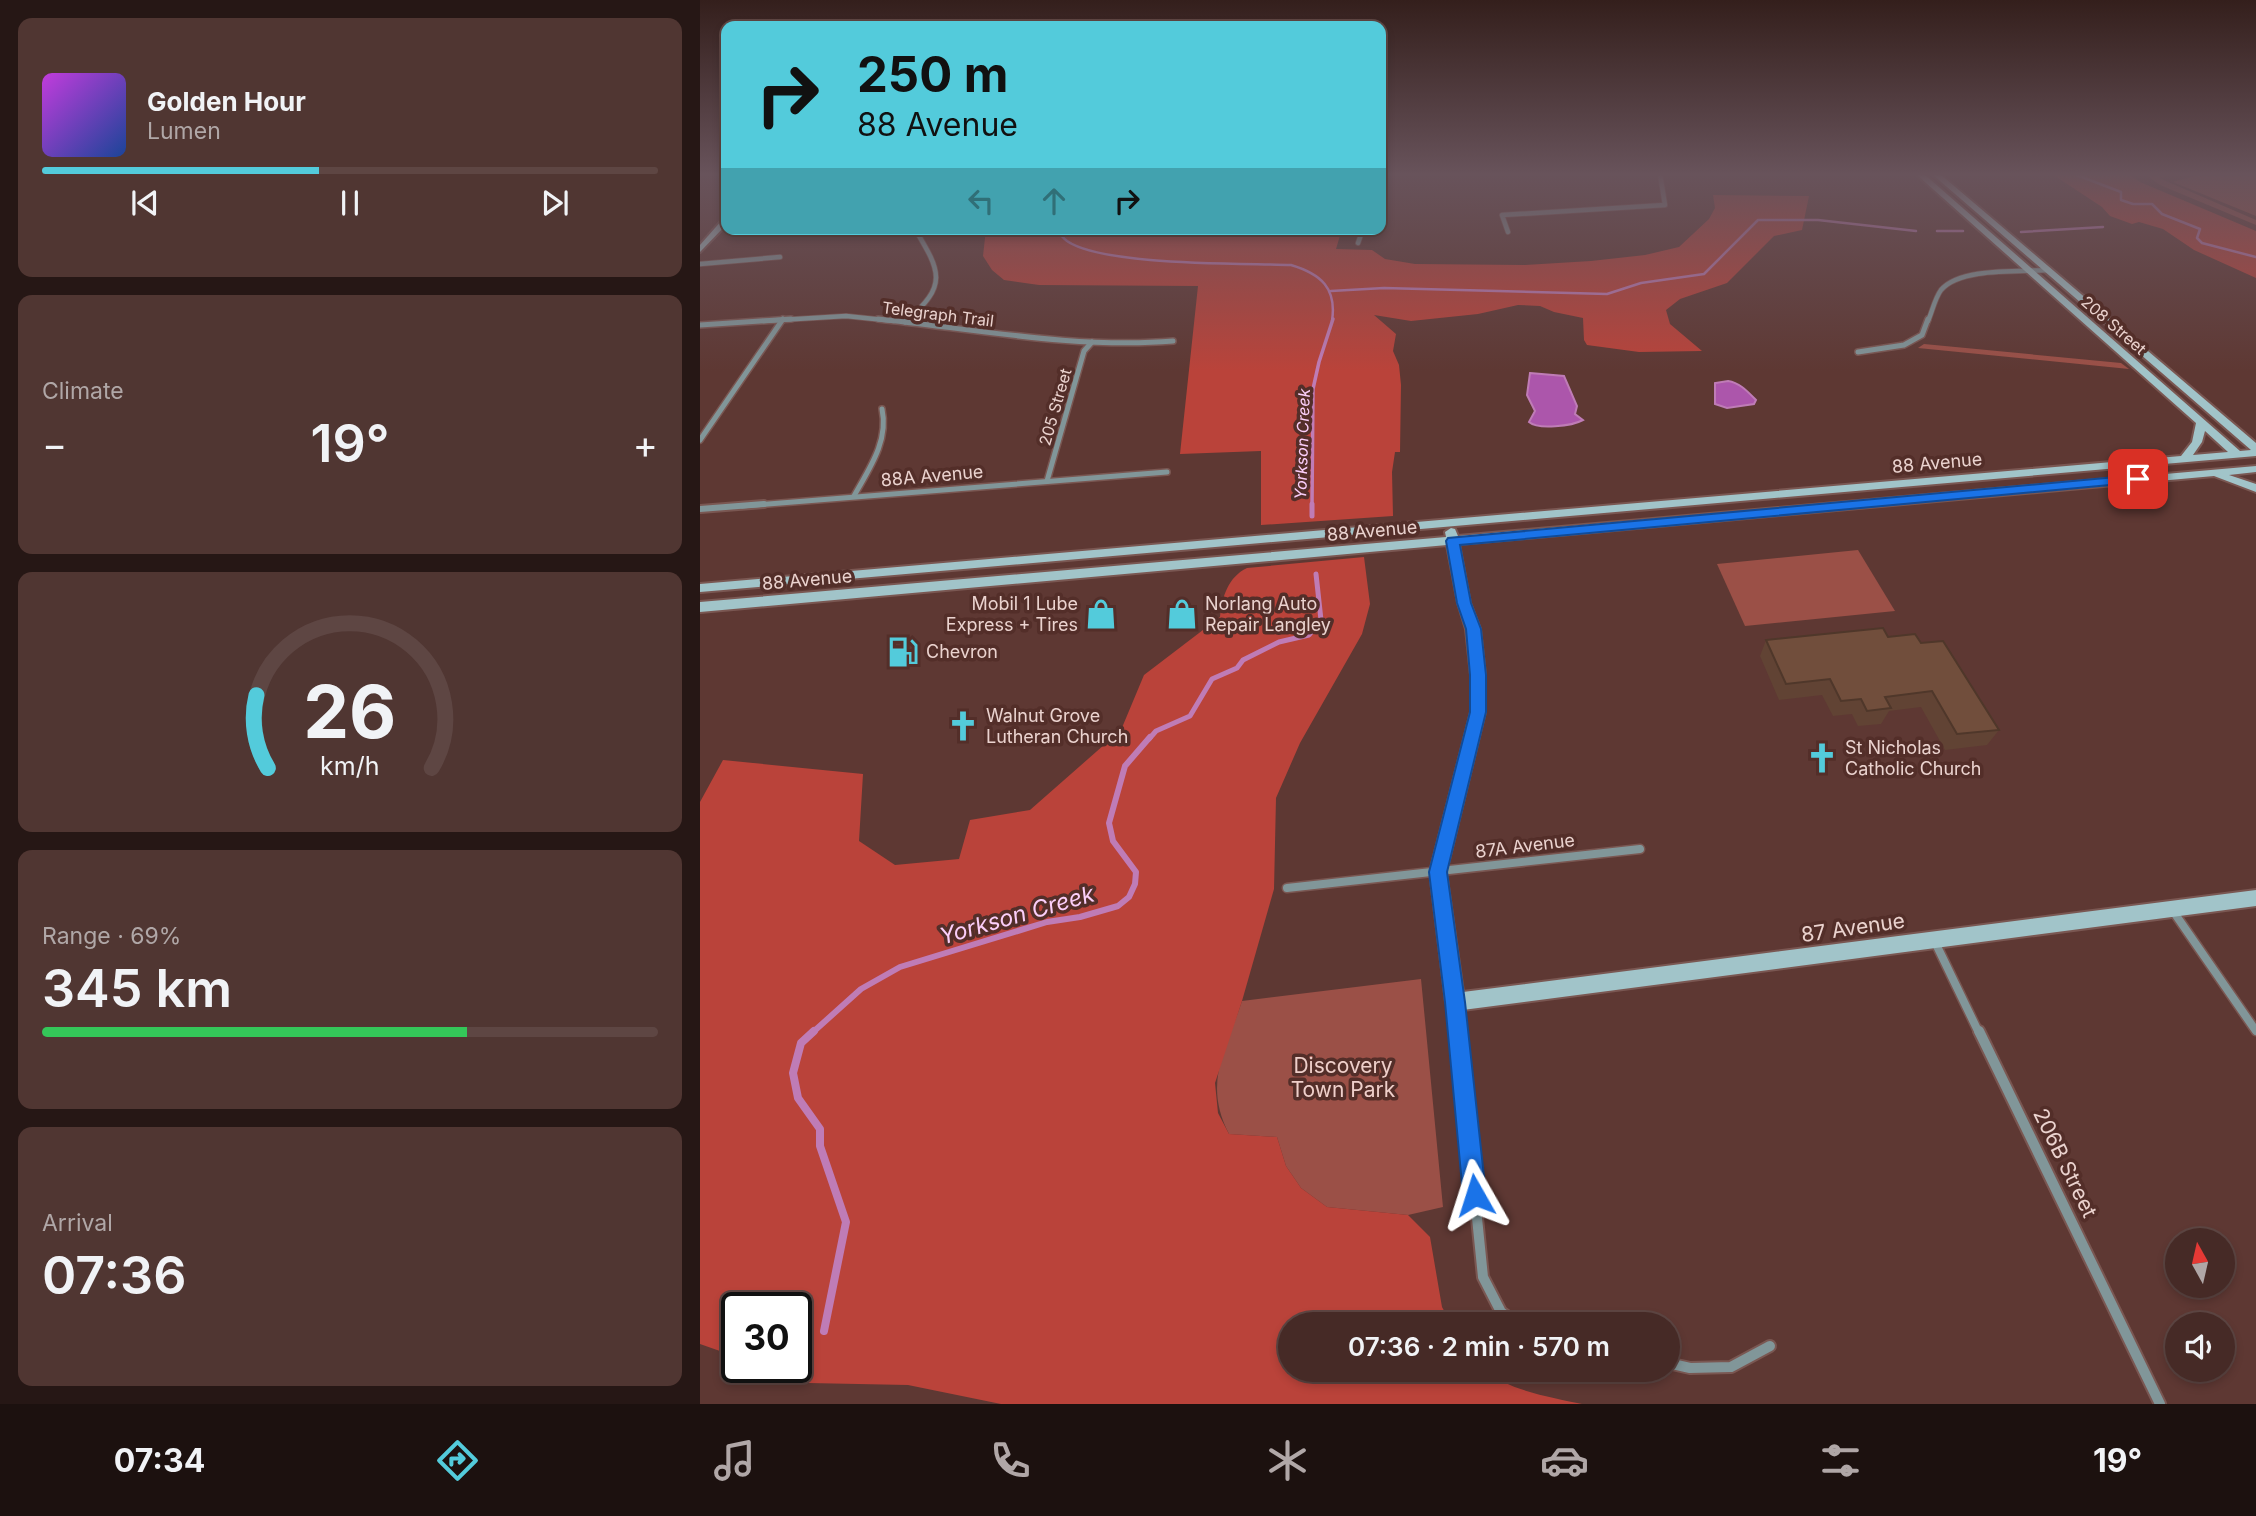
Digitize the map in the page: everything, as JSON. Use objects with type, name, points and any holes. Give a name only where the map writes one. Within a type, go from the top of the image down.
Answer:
[{"type":"main road","name":"208 Street","points":[[1994,240],[2255,470]]},
{"type":"main road","name":"208 Street","points":[[2013,240],[2256,451]]},
{"type":"main road","points":[[2185,458],[2196,442],[2201,423]]},
{"type":"main road","points":[[2229,425],[2256,435]]},
{"type":"main road","name":"88 Avenue","points":[[700,588],[2256,451]]},
{"type":"main road","name":"88 Avenue","points":[[700,607],[2255,470]]},
{"type":"main road","points":[[2211,472],[2256,488]]},
{"type":"main road","points":[[1561,532],[1583,523],[1681,511],[1687,508],[1689,501]]},
{"type":"main road","points":[[1449,523],[1464,603],[1474,629],[1478,675],[1478,712],[1438,872],[1455,1002]]},
{"type":"main road","points":[[1080,574],[1084,555]]},
{"type":"main road","name":"87 Avenue","points":[[1455,1002],[2256,898]]},
{"type":"street","points":[[905,322],[921,307],[937,274],[937,266],[921,240]]},
{"type":"street","points":[[700,264],[780,257]]},
{"type":"street","points":[[1858,352],[1904,345],[1922,335],[1940,291],[1954,279],[1974,274],[2049,270]]},
{"type":"street","name":"Telegraph Trail","points":[[700,325],[846,316],[1092,342],[1139,344],[1173,341]]},
{"type":"street","points":[[700,440],[783,319]]},
{"type":"street","name":"205 Street","points":[[1047,481],[1084,351],[1092,342]]},
{"type":"street","points":[[854,496],[884,433],[887,422],[882,410]]},
{"type":"street","name":"88A Avenue","points":[[700,509],[1167,472]]},
{"type":"street","name":"87A Avenue","points":[[1287,888],[1640,849]]},
{"type":"street","points":[[2171,909],[2256,1031]]},
{"type":"street","name":"206B Street","points":[[1934,940],[2160,1404]]},
{"type":"street","points":[[1455,1002],[1483,1278],[1501,1312]]},
{"type":"street","points":[[1680,1366],[1731,1367],[1770,1346]]},
{"type":"green space","points":[[1924,344],[2121,363],[2129,369],[1918,348]]},
{"type":"green space","points":[[1858,550],[1895,611],[1745,626],[1717,564]]},
{"type":"green space","name":"Discovery Town Park","points":[[1421,979],[1443,1207],[1408,1215],[1327,1207],[1301,1188],[1286,1166],[1277,1137],[1229,1134],[1221,1116],[1217,1083],[1219,1068],[1242,1001]]},
{"type":"shaded area","points":[[985,240],[1339,240],[1336,249],[1372,250],[1385,259],[1415,264],[1525,265],[1591,261],[1645,255],[1679,247],[1687,240],[1770,240],[1727,283],[1680,299],[1666,310],[1670,324],[1702,351],[1639,352],[1587,345],[1584,340],[1583,318],[1540,306],[1518,305],[1478,314],[1411,321],[1374,315],[1396,334],[1393,351],[1399,365],[1401,385],[1400,452],[1395,452],[1392,472],[1393,516],[1261,525],[1261,451],[1180,454],[1198,286],[1039,285],[1004,280],[992,270],[983,256]]},
{"type":"shaded area","points":[[2179,240],[2256,240],[2256,278],[2194,250]]},
{"type":"shaded area","points":[[1530,373],[1564,376],[1577,406],[1575,414],[1583,420],[1555,426],[1540,426],[1529,422],[1535,411],[1527,395]]},
{"type":"shaded area","points":[[1728,381],[1746,391],[1756,400],[1754,404],[1727,408],[1715,404],[1715,383]]},
{"type":"shaded area","points":[[1364,557],[1370,604],[1362,634],[1300,743],[1276,798],[1274,889],[1215,1083],[1218,1113],[1229,1134],[1277,1137],[1286,1166],[1301,1188],[1327,1207],[1408,1215],[1430,1237],[1445,1312],[1278,1312],[1278,1382],[1503,1382],[1545,1396],[1582,1404],[1001,1404],[908,1385],[808,1383],[812,1383],[812,1292],[721,1292],[721,1351],[700,1344],[700,802],[723,760],[863,774],[859,841],[895,865],[959,859],[970,820],[1030,810],[1121,730],[1144,675],[1220,617],[1227,588],[1240,572],[1247,568]]},
{"type":"building","points":[[1883,628],[1888,637],[1915,634],[1921,643],[1943,641],[1999,730],[1957,734],[1932,691],[1885,697],[1891,708],[1867,711],[1861,699],[1841,701],[1830,679],[1786,684],[1766,640]]},
{"type":"waterway","name":"Yorkson Creek","points":[[1066,240],[1085,249],[1141,259],[1291,265],[1311,273],[1325,284],[1332,300],[1332,321]]},
{"type":"waterway","points":[[1331,291],[1384,288],[1607,294],[1641,283],[1704,274],[1738,240]]},
{"type":"waterway","points":[[2199,240],[2202,243],[2256,257]]},
{"type":"waterway","name":"Yorkson Creek","points":[[1312,506],[1313,389],[1333,319]]},
{"type":"waterway","name":"Yorkson Creek","points":[[1312,506],[1312,516]]},
{"type":"waterway","name":"Yorkson Creek","points":[[1149,739],[1156,731],[1190,716],[1212,679],[1237,668],[1243,660],[1279,642],[1309,635],[1321,620],[1316,574]]},
{"type":"waterway","name":"Yorkson Creek","points":[[812,1033],[861,989],[900,967],[1047,922],[1080,917],[1118,906],[1129,897],[1135,884],[1136,872],[1113,841],[1109,823],[1125,766],[1150,737]]},
{"type":"waterway","name":"Yorkson Creek","points":[[814,1031],[801,1043],[793,1073],[798,1098],[820,1129],[820,1146],[846,1222],[824,1331]]},
{"type":"place","name":"Mobil 1 Lube Express + Tires","points":[[1101,614]]},
{"type":"place","name":"Norlang Auto Repair Langley","points":[[1182,614]]},
{"type":"place","name":"Chevron","points":[[903,652]]},
{"type":"place","name":"Walnut Grove Lutheran Church","points":[[963,726]]},
{"type":"place","name":"St Nicholas Catholic Church","points":[[1822,758]]},
{"type":"route","points":[[1475,1195],[1438,872],[1478,712],[1474,629],[1464,603],[1452,541],[2138,479]]}]
